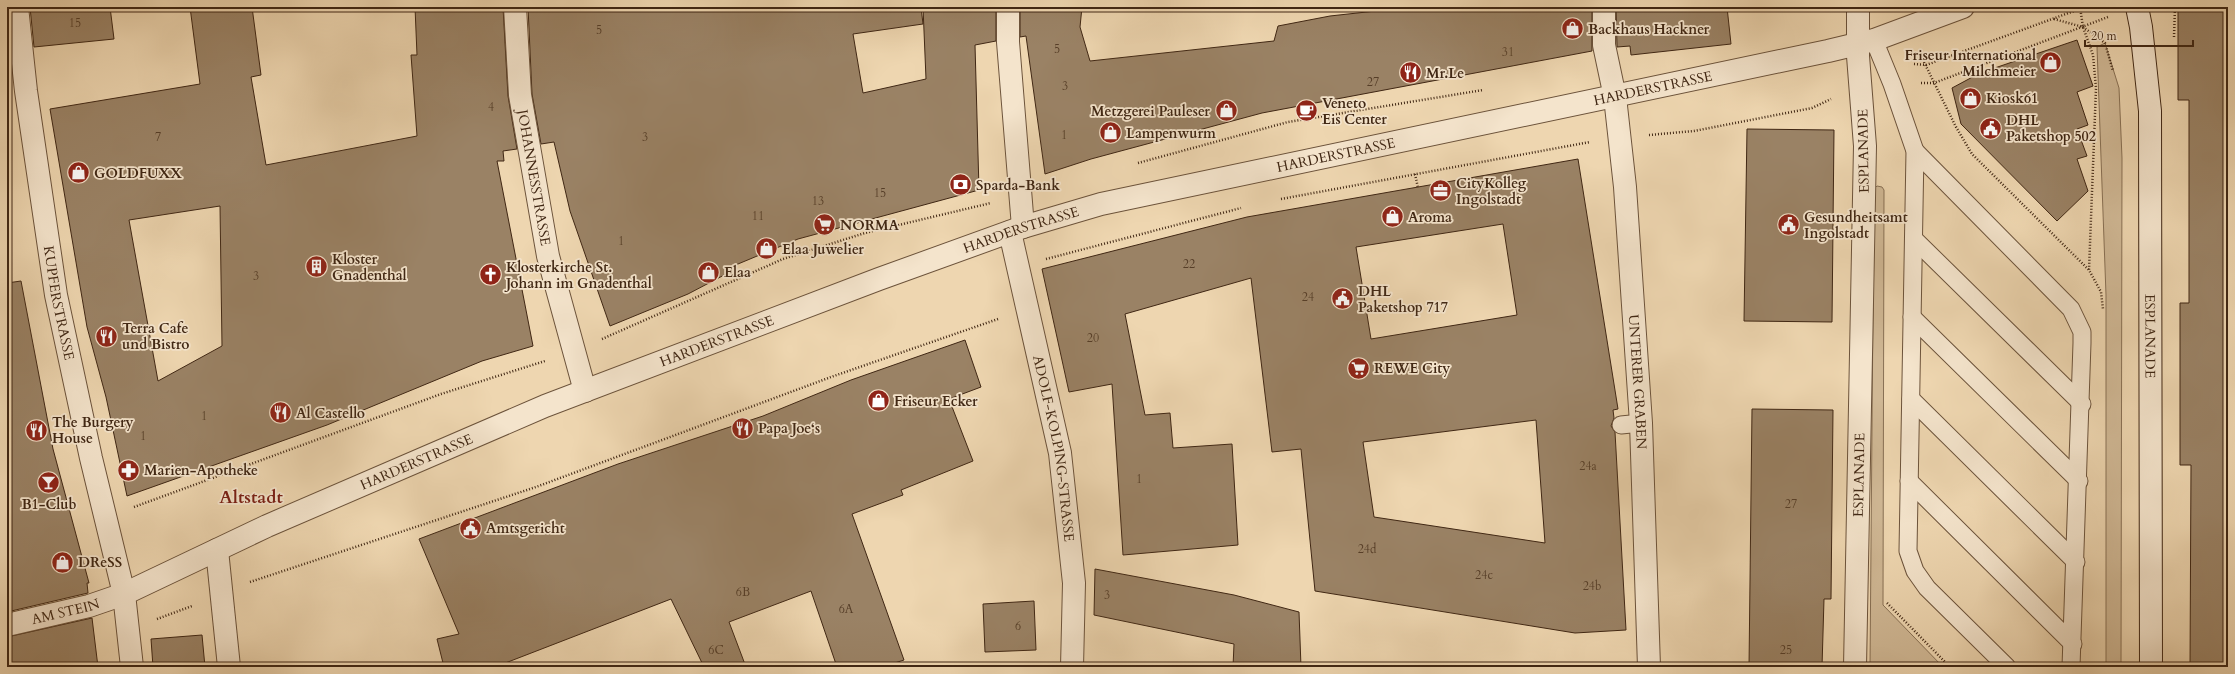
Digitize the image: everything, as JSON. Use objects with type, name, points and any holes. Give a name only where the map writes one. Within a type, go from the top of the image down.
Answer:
[{"type":"street","name":"KUPFERSTRASSE","points":[[17,7],[26,91],[56,295],[90,458],[124,594],[132,667]]},
{"type":"street","name":"JOHANNESSTRASSE","points":[[515,7],[520,95],[548,256],[584,391]]},
{"type":"street","name":"ADOLF-KOLPING-STRASSE","points":[[1008,7],[1008,42],[1018,267],[1060,453],[1074,583],[1072,667]]},
{"type":"street","name":"UNTERER GRABEN","points":[[1604,7],[1604,45],[1615,97],[1625,187],[1631,424],[1649,667]]},
{"type":"street","name":"ESPLANADE","points":[[1855,667],[1865,146],[1860,85],[1871,48],[1858,7]]},
{"type":"street","name":"HARDERSTRASSE","points":[[124,594],[266,526],[545,406],[1016,229],[1101,204],[1615,97],[1871,48],[1963,7]]},
{"type":"street","name":"ESPLANADE","points":[[2137,7],[2142,28],[2150,111],[2151,667]]},
{"type":"street","points":[[217,550],[229,667]]},
{"type":"street","name":"AM STEIN","points":[[7,625],[89,606],[124,594]]},
{"type":"lane","points":[[1871,48],[1915,150],[2072,309],[2082,332],[2082,404],[2071,667]]},
{"type":"lane","points":[[1915,150],[1908,551],[1915,571],[1927,588],[2007,667]]},
{"type":"lane","points":[[1914,239],[2082,404]]},
{"type":"lane","points":[[1912,317],[2079,481]]},
{"type":"lane","points":[[1911,399],[2076,562]]},
{"type":"lane","points":[[1909,481],[2072,644]]},
{"type":"path","points":[[1871,48],[1926,65],[2085,7]]},
{"type":"path","points":[[2080,8],[2083,27],[2093,56],[2096,88],[2089,270]]},
{"type":"path","points":[[1934,82],[2112,16]]},
{"type":"path","points":[[2054,18],[2083,27]]},
{"type":"path","points":[[1276,200],[1620,137],[1694,131],[1812,108],[1860,85]]},
{"type":"path","points":[[1135,164],[1288,122],[1484,90]]},
{"type":"path","points":[[1415,174],[1418,188]]},
{"type":"path","points":[[1018,267],[1245,207]]},
{"type":"path","points":[[128,631],[222,594],[536,487],[831,377],[998,320],[1000,313]]},
{"type":"path","points":[[1857,584],[1886,601],[1950,667]]},
{"type":"shaded area","points":[[2105,43],[2119,88],[2122,158],[2121,667],[2106,667],[2106,295],[2097,47]]},
{"type":"shaded area","points":[[1877,186],[1882,187],[1884,190],[1883,605],[1943,667],[1870,667],[1874,189]]},
{"type":"building","points":[[30,7],[110,7],[114,39],[34,47]]},
{"type":"building","points":[[190,7],[252,7],[261,75],[251,77],[266,165],[417,136],[411,55],[417,55],[415,7],[503,7],[508,96],[517,149],[503,151],[504,161],[497,161],[533,346],[482,361],[327,425],[127,496],[106,397],[87,327],[50,109],[200,84]],"holes":[[[220,206],[222,346],[158,381],[129,220]]]},
{"type":"building","points":[[528,7],[921,7],[923,24],[853,34],[863,93],[926,79],[923,7],[996,7],[996,41],[975,45],[979,190],[798,239],[726,269],[728,273],[688,294],[610,326],[570,211],[554,142],[541,144],[532,94]]},
{"type":"building","points":[[1020,7],[1082,7],[1080,27],[1090,61],[1274,41],[1278,26],[1330,16],[1412,7],[1592,7],[1592,51],[1262,113],[1091,159],[1045,174],[1026,36],[1020,37]]},
{"type":"building","points":[[1616,7],[1727,7],[1731,44],[1631,55],[1630,46],[1617,47]]},
{"type":"building","points":[[2178,9],[2228,9],[2228,667],[2190,667],[2191,465],[2180,465],[2180,303],[2189,303],[2189,100],[2178,100]]},
{"type":"building","points":[[2077,40],[2093,86],[2077,92],[2088,125],[2077,129],[2087,156],[2077,159],[2088,191],[2057,221],[1961,124],[1952,88],[1980,73]]},
{"type":"building","name":"Gesundheitsamt Ingolstadt","points":[[1747,129],[1834,130],[1832,322],[1744,321]]},
{"type":"building","points":[[1578,159],[1618,409],[1613,410],[1614,418],[1611,426],[1615,432],[1626,630],[1575,633],[1315,591],[1301,449],[1272,452],[1251,278],[1125,314],[1145,415],[1170,413],[1173,448],[1232,444],[1238,545],[1123,555],[1112,384],[1069,392],[1042,269],[1247,217]],"holes":[[[1503,224],[1517,315],[1371,339],[1356,247]],[[1536,420],[1545,543],[1374,517],[1363,442]]]},
{"type":"building","points":[[21,281],[53,449],[89,583],[87,583],[88,593],[7,612],[7,283]]},
{"type":"building","points":[[965,340],[981,387],[949,399],[973,461],[901,490],[903,495],[852,514],[904,660],[882,667],[837,667],[811,591],[729,622],[746,667],[704,667],[671,599],[495,667],[444,667],[437,639],[459,634],[419,539],[618,464],[763,416],[851,380]]},
{"type":"building","points":[[1752,409],[1833,410],[1831,599],[1824,599],[1822,667],[1749,667]]},
{"type":"building","points":[[1095,569],[1234,595],[1299,612],[1301,667],[1233,667],[1234,644],[1094,615]]},
{"type":"building","points":[[1034,601],[1036,650],[985,652],[983,604]]},
{"type":"building","points":[[92,618],[98,667],[7,667],[7,637]]},
{"type":"building","points":[[202,635],[205,667],[153,667],[151,639]]},
{"type":"place","name":"Backhaus Hackner","points":[[1573,29]]},
{"type":"place","name":"Friseur International Milchmeier","points":[[2051,63]]},
{"type":"place","name":"Mr.Le","points":[[1410,73]]},
{"type":"place","name":"Kiosk61","points":[[1970,98]]},
{"type":"place","name":"Metzgerei Pauleser","points":[[1226,111]]},
{"type":"place","name":"Veneto Eis Center","points":[[1306,111]]},
{"type":"place","name":"DHL Paketshop 502","points":[[1990,128]]},
{"type":"place","name":"Lampenwurm","points":[[1110,133]]},
{"type":"place","name":"GOLDFUXX","points":[[79,173]]},
{"type":"place","name":"Sparda-Bank","points":[[961,185]]},
{"type":"place","name":"CityKolleg Ingolstadt","points":[[1441,191]]},
{"type":"place","name":"Aroma","points":[[1392,217]]},
{"type":"place","name":"NORMA","points":[[824,225]]},
{"type":"place","name":"Gesundheitsamt Ingolstadt","points":[[1789,225]]},
{"type":"place","name":"Elaa Juwelier","points":[[766,249]]},
{"type":"place","name":"Kloster Gnadenthal","points":[[317,267]]},
{"type":"place","name":"Elaa","points":[[708,272]]},
{"type":"place","name":"Klosterkirche St. Johann im Gnadenthal","points":[[491,275]]},
{"type":"place","name":"DHL Paketshop 717","points":[[1342,299]]},
{"type":"place","name":"Terra Cafe und Bistro","points":[[107,336]]},
{"type":"place","name":"REWE City","points":[[1359,368]]},
{"type":"place","name":"Friseur Ecker","points":[[878,401]]},
{"type":"place","name":"Al Castello","points":[[281,413]]},
{"type":"place","name":"Papa Joe‘s","points":[[743,428]]},
{"type":"place","name":"The Burgery House","points":[[36,430]]},
{"type":"place","name":"Marien-Apotheke","points":[[129,470]]},
{"type":"place","name":"B1-Club","points":[[49,482]]},
{"type":"place","name":"Amtsgericht","points":[[470,528]]},
{"type":"place","name":"DReSS","points":[[63,562]]},
{"type":"district","name":"Altstadt","points":[[251,497]]}]
